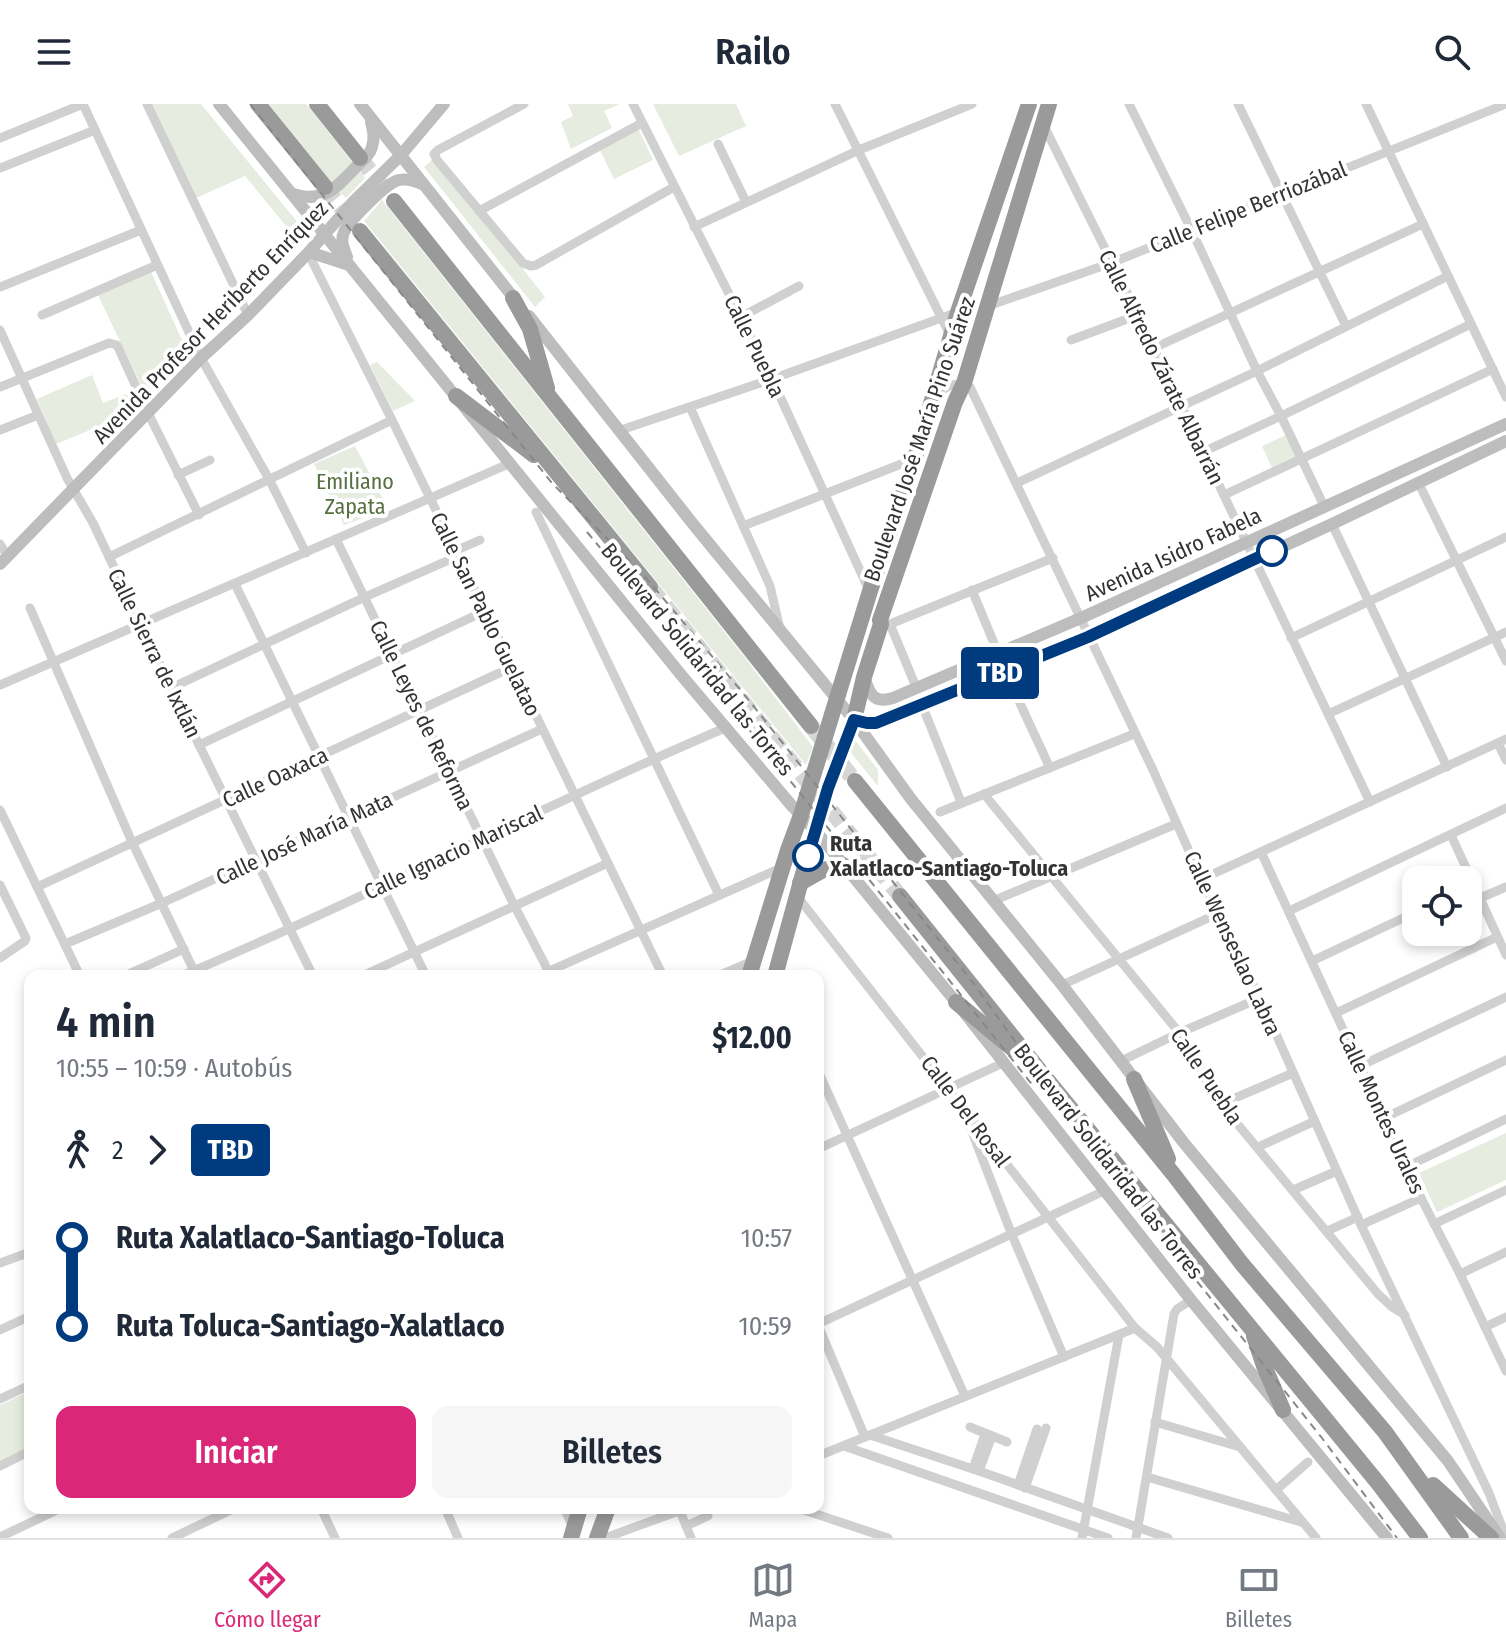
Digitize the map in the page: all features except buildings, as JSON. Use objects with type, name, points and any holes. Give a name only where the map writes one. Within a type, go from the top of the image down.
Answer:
[{"type":"highway","points":[[258,104],[325,187]]},
{"type":"highway","points":[[317,104],[360,158]]},
{"type":"highway","name":"Boulevard José María Pino Suárez","points":[[776,970],[828,788],[854,720],[880,620],[964,383],[1049,104]]},
{"type":"highway","name":"Boulevard José María Pino Suárez","points":[[751,968],[915,458],[958,312],[1026,111]]},
{"type":"highway","name":"Boulevard Solidaridad las Torres","points":[[394,201],[811,726]]},
{"type":"highway","name":"Boulevard Solidaridad las Torres","points":[[360,231],[650,587]]},
{"type":"highway","points":[[513,298],[530,329],[545,384],[559,411]]},
{"type":"highway","points":[[456,396],[528,450],[565,483]]},
{"type":"highway","name":"Boulevard Solidaridad las Torres","points":[[855,781],[1174,1175],[1242,1264],[1385,1432],[1461,1538]]},
{"type":"highway","points":[[799,889],[823,870],[843,865]]},
{"type":"highway","name":"Boulevard Solidaridad las Torres","points":[[900,896],[1420,1538]]},
{"type":"highway","points":[[956,1002],[1044,1076]]},
{"type":"highway","points":[[1134,1079],[1174,1175]]},
{"type":"highway","points":[[1251,1327],[1283,1410]]},
{"type":"highway","points":[[1385,1432],[1435,1488],[1491,1538]]},
{"type":"highway","points":[[597,1538],[606,1514]]},
{"type":"main road","name":"Boulevard Solidaridad las Torres","points":[[219,104],[725,728],[815,830],[956,1002],[1191,1300],[1387,1538]]},
{"type":"main road","points":[[360,104],[618,431],[854,720],[911,799],[1062,985],[1184,1143],[1448,1461],[1503,1538]]},
{"type":"main road","name":"Avenida Profesor Heriberto Enríquez","points":[[4,560],[308,253],[354,201],[401,155],[444,104]]},
{"type":"main road","points":[[291,193],[316,197],[339,186],[370,152],[374,135],[370,118]]},
{"type":"main road","points":[[349,265],[342,243],[344,233],[385,186],[399,180],[424,185]]},
{"type":"main road","points":[[308,253],[349,265]]},
{"type":"main road","name":"Avenida Isidro Fabela","points":[[864,677],[874,698],[893,698],[1081,618],[1506,424]]},
{"type":"main road","name":"Avenida Isidro Fabela","points":[[854,720],[876,723],[1088,637],[1506,441]]},
{"type":"street","points":[[0,138],[83,104],[201,358],[270,481],[306,553]]},
{"type":"street","points":[[147,104],[248,315]]},
{"type":"street","points":[[524,104],[434,154],[523,263],[536,265],[674,187]]},
{"type":"street","name":"Calle Puebla","points":[[633,104],[772,379],[870,591]]},
{"type":"street","points":[[835,104],[951,337]]},
{"type":"street","points":[[694,227],[859,150],[972,104]]},
{"type":"street","points":[[1129,104],[1324,506]]},
{"type":"street","points":[[1238,104],[1346,326]]},
{"type":"street","points":[[1366,104],[1506,397]]},
{"type":"street","name":"Calle Felipe Berriozábal","points":[[988,306],[1111,263],[1506,104]]},
{"type":"street","points":[[1026,111],[1044,124]]},
{"type":"street","points":[[479,211],[642,123]]},
{"type":"street","name":"Calle Alfredo Zárate Albarrán","points":[[1044,124],[1370,802]]},
{"type":"street","points":[[0,168],[95,130]]},
{"type":"street","points":[[718,144],[746,202]]},
{"type":"street","points":[[1154,348],[1423,224]]},
{"type":"street","points":[[0,287],[141,230]]},
{"type":"street","name":"Calle San Pablo Guelatao","points":[[308,253],[660,970]]},
{"type":"street","points":[[42,315],[157,265]]},
{"type":"street","points":[[1017,483],[1257,371],[1448,276]]},
{"type":"street","points":[[741,317],[799,286]]},
{"type":"street","points":[[618,431],[958,312]]},
{"type":"street","points":[[1071,340],[1138,315]]},
{"type":"street","points":[[1203,452],[1471,324]]},
{"type":"street","name":"Calle Sierra de Ixtlán","points":[[0,330],[73,490],[93,523],[310,970]]},
{"type":"street","points":[[0,387],[111,342],[118,346],[199,515]]},
{"type":"street","points":[[1224,495],[1493,369]]},
{"type":"street","points":[[934,394],[964,383]]},
{"type":"street","name":"Calle Wenseslao Labra","points":[[964,383],[970,387],[1017,483],[1217,914],[1260,998],[1360,1221],[1489,1493],[1503,1538]]},
{"type":"street","points":[[690,407],[770,586],[781,632]]},
{"type":"street","points":[[0,430],[38,415]]},
{"type":"street","points":[[109,557],[392,420]]},
{"type":"street","points":[[743,526],[915,458]]},
{"type":"street","points":[[178,475],[210,460]]},
{"type":"street","points":[[0,685],[511,463]]},
{"type":"street","points":[[1418,482],[1506,661]]},
{"type":"street","points":[[536,512],[719,895]]},
{"type":"street","points":[[1332,524],[1447,767]]},
{"type":"street","points":[[1291,638],[1506,537]]},
{"type":"street","name":"Calle Leyes de Reforma","points":[[336,539],[547,970]]},
{"type":"street","points":[[171,688],[480,540]]},
{"type":"street","points":[[0,544],[4,560]]},
{"type":"street","points":[[916,687],[890,624],[1053,558]]},
{"type":"street","points":[[235,584],[423,970]]},
{"type":"street","points":[[972,590],[998,653]]},
{"type":"street","points":[[30,608],[132,842],[194,970]]},
{"type":"street","points":[[199,745],[485,611]]},
{"type":"street","points":[[1328,714],[1506,632]]},
{"type":"street","name":"Calle Oaxaca","points":[[37,887],[512,667]]},
{"type":"street","points":[[1005,671],[1050,768]]},
{"type":"street","points":[[922,705],[961,802]]},
{"type":"street","name":"Calle Ignacio Mariscal","points":[[201,970],[654,758],[725,728]]},
{"type":"street","name":"Calle José María Mata","points":[[65,944],[257,861],[542,729]]},
{"type":"street","points":[[940,812],[1134,734]]},
{"type":"street","points":[[1202,879],[1502,741],[1506,760]]},
{"type":"street","name":"Calle Puebla","points":[[984,794],[1190,1046],[1209,1087],[1221,1104],[1378,1294],[1405,1315]]},
{"type":"street","points":[[1289,911],[1506,808]]},
{"type":"street","points":[[0,810],[77,970]]},
{"type":"street","points":[[993,901],[1176,824]]},
{"type":"street","points":[[1451,835],[1463,866]]},
{"type":"street","name":"Calle Montes Urales","points":[[1261,852],[1406,1167],[1506,1371]]},
{"type":"street","points":[[374,970],[608,863]]},
{"type":"street","points":[[557,970],[639,930],[783,867]]},
{"type":"street","points":[[0,885],[26,938],[0,958]]},
{"type":"street","points":[[1482,897],[1506,887]]},
{"type":"street","name":"Calle Del Rosal","points":[[799,889],[964,1111],[1135,1328],[1167,1358],[1316,1538]]},
{"type":"street","points":[[1482,903],[1505,952]]},
{"type":"street","points":[[1062,985],[1217,914]]},
{"type":"street","points":[[1312,961],[1402,919]]},
{"type":"street","points":[[1336,1013],[1497,937]]},
{"type":"street","points":[[137,970],[184,949]]},
{"type":"street","points":[[1360,1066],[1506,997]]},
{"type":"street","points":[[1121,1061],[1260,998]]},
{"type":"street","points":[[1384,1118],[1506,1060]]},
{"type":"street","points":[[824,1146],[1003,1063]]},
{"type":"street","points":[[1221,1104],[1293,1073]]},
{"type":"street","points":[[824,1084],[965,1396]]},
{"type":"street","points":[[964,1111],[1064,1357]]},
{"type":"street","points":[[1406,1167],[1506,1119]]},
{"type":"street","points":[[1258,1147],[1315,1121]]},
{"type":"street","points":[[1293,1190],[1337,1171]]},
{"type":"street","points":[[1434,1224],[1506,1190]]},
{"type":"street","points":[[824,1322],[1104,1191]]},
{"type":"street","points":[[1327,1231],[1421,1198]]},
{"type":"street","points":[[1460,1274],[1506,1252]]},
{"type":"street","points":[[0,1263],[24,1254]]},
{"type":"street","points":[[1137,1533],[1174,1314],[1181,1305],[1191,1300]]},
{"type":"street","points":[[1485,1327],[1506,1317]]},
{"type":"street","points":[[0,1330],[24,1319]]},
{"type":"street","points":[[824,1454],[1135,1328]]},
{"type":"street","points":[[1083,1534],[1119,1335]]},
{"type":"street","points":[[824,1338],[868,1436],[1022,1486],[1137,1533],[1168,1538]]},
{"type":"street","points":[[0,1399],[24,1388]]},
{"type":"street","points":[[976,1470],[990,1434],[982,1417]]},
{"type":"street","points":[[1155,1422],[1241,1448]]},
{"type":"street","points":[[1022,1486],[1042,1429]]},
{"type":"street","points":[[844,1446],[1083,1534],[1108,1538]]},
{"type":"street","points":[[0,1466],[24,1454]]},
{"type":"street","points":[[1276,1490],[1308,1462]]},
{"type":"street","points":[[1147,1477],[1303,1523]]},
{"type":"street","points":[[0,1537],[48,1514]]},
{"type":"street","points":[[172,1538],[222,1514]]},
{"type":"street","points":[[324,1514],[335,1538]]},
{"type":"street","points":[[448,1514],[458,1538]]},
{"type":"street","points":[[605,1538],[670,1514]]},
{"type":"street","points":[[684,1514],[691,1538]]},
{"type":"street","points":[[816,1514],[888,1538]]},
{"type":"street","points":[[686,1526],[708,1516]]},
{"type":"green space","points":[[150,104],[201,104],[303,229],[296,238],[245,176],[196,198]]},
{"type":"green space","points":[[269,104],[306,104],[365,178],[346,198],[331,183]]},
{"type":"green space","points":[[568,104],[620,104],[604,111],[612,128],[571,149],[561,122],[573,116]]},
{"type":"green space","points":[[653,104],[736,104],[746,126],[679,156]]},
{"type":"green space","points":[[638,128],[653,160],[614,179],[600,150]]},
{"type":"green space","points":[[435,157],[545,297],[535,307],[424,167]]},
{"type":"green space","points":[[382,200],[813,747],[806,765],[364,221]]},
{"type":"green space","points":[[151,272],[187,351],[146,396],[98,295]]},
{"type":"green space","points":[[377,362],[415,401],[393,411],[370,365]]},
{"type":"green space","points":[[92,375],[103,403],[131,392],[138,405],[129,414],[56,444],[37,399]]},
{"type":"green space","points":[[1286,435],[1297,457],[1272,468],[1262,446]]},
{"type":"green space","name":"Emiliano Zapata","points":[[355,446],[388,509],[344,525],[314,464]]},
{"type":"green space","points":[[855,740],[878,770],[878,786],[848,749]]},
{"type":"green space","points":[[1506,1133],[1506,1180],[1437,1212],[1419,1173]]},
{"type":"green space","points":[[24,1394],[24,1451],[0,1462],[0,1405]]},
{"type":"tunnel","points":[[360,158],[386,191]]},
{"type":"tunnel","points":[[325,187],[354,223]]},
{"type":"tunnel","points":[[650,587],[900,896]]},
{"type":"tunnel","points":[[811,726],[855,781]]},
{"type":"railway","points":[[250,104],[552,483],[647,579],[743,693],[974,984],[1094,1152],[1322,1438],[1397,1538]]},
{"type":"railway","points":[[587,532],[1034,1087]]},
{"type":"bus line","name":"TBD","points":[[808,856],[828,788],[854,720],[876,723],[1005,671],[1088,637],[1272,551]]},
{"type":"place","name":"Ruta Xalatlaco-Santiago-Toluca","points":[[808,856]]}]
